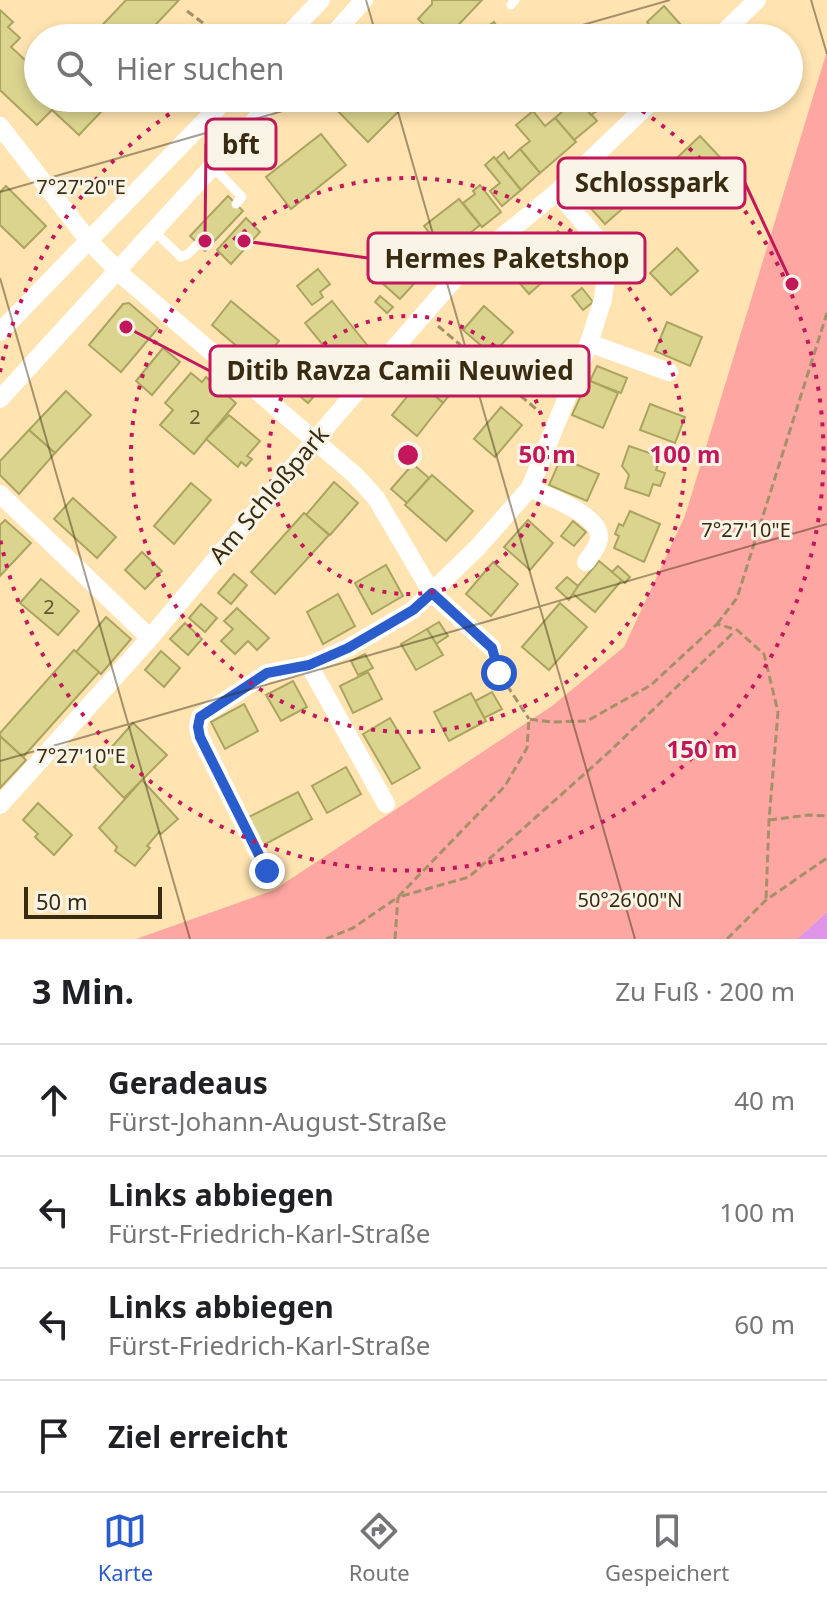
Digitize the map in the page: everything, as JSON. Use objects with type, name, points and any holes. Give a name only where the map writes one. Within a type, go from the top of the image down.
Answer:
[{"type":"street","points":[[343,24],[364,0]]},
{"type":"street","points":[[732,24],[757,0]]},
{"type":"street","points":[[295,24],[311,3]]},
{"type":"street","points":[[0,332],[213,112]]},
{"type":"street","points":[[0,399],[262,112]]},
{"type":"street","name":"Am Schloßpark","points":[[0,805],[150,638],[464,268],[557,192],[640,112]]},
{"type":"street","points":[[0,126],[89,241],[117,270],[356,476],[376,498],[432,593],[492,648]]},
{"type":"street","points":[[267,871],[198,727],[200,717],[267,673],[309,665],[387,627],[413,610],[478,547],[530,488],[589,343],[603,299],[607,269],[595,236],[557,192]]},
{"type":"street","points":[[589,343],[669,372]]},
{"type":"street","points":[[530,488],[592,519],[599,542],[586,562]]},
{"type":"street","points":[[0,494],[150,638]]},
{"type":"street","points":[[309,665],[386,804]]},
{"type":"lane","points":[[213,167],[242,197],[236,204]]},
{"type":"lane","points":[[154,231],[181,257],[198,244]]},
{"type":"path","points":[[187,11],[204,24]]},
{"type":"path","points":[[423,313],[555,425]]},
{"type":"path","points":[[529,719],[587,721],[651,685],[717,624],[737,598],[827,313]]},
{"type":"path","points":[[717,624],[737,630],[764,654],[778,712],[766,900]]},
{"type":"path","points":[[398,897],[469,877],[609,752],[737,630]]},
{"type":"path","points":[[326,939],[353,928],[398,897],[505,786],[527,748],[529,719],[499,673],[492,648]]},
{"type":"path","points":[[769,820],[827,816]]},
{"type":"path","points":[[727,939],[766,900],[827,858]]},
{"type":"path","points":[[395,939],[398,897]]},
{"type":"shaded area","points":[[827,51],[827,912],[797,939],[136,939],[274,890],[552,706],[624,647],[685,516]]},
{"type":"shaded area","points":[[827,912],[827,939],[797,939]]},
{"type":"building","points":[[126,0],[179,0],[156,24],[103,24]]},
{"type":"building","points":[[432,0],[482,0],[459,24],[423,24],[418,19]]},
{"type":"building","points":[[664,6],[680,24],[649,24],[647,22]]},
{"type":"building","points":[[0,10],[13,22],[8,27],[20,38],[11,47],[24,59],[24,112],[50,112],[37,125],[0,90]]},
{"type":"building","points":[[54,112],[101,112],[79,135]]},
{"type":"building","points":[[339,112],[398,112],[368,142]]},
{"type":"building","points":[[532,112],[545,126],[555,118],[576,142],[540,173],[520,149],[530,141],[516,125]]},
{"type":"building","points":[[562,112],[589,112],[597,121],[574,140],[555,118]]},
{"type":"building","points":[[321,134],[346,165],[291,209],[266,177]]},
{"type":"building","points":[[700,136],[731,169],[691,207],[660,174]]},
{"type":"building","points":[[520,149],[540,173],[521,190],[496,159],[504,152],[509,159]]},
{"type":"building","points":[[494,157],[521,190],[502,206],[490,191],[500,183],[485,165]]},
{"type":"building","points":[[619,175],[638,195],[605,224],[587,204]]},
{"type":"building","points":[[480,185],[501,212],[482,227],[463,203],[475,194],[473,191]]},
{"type":"building","points":[[6,186],[46,226],[24,248],[0,225],[0,192]]},
{"type":"building","points":[[228,196],[243,211],[205,251],[190,236]]},
{"type":"building","points":[[459,199],[480,225],[445,253],[424,226]]},
{"type":"building","points":[[246,218],[260,232],[231,264],[217,250]]},
{"type":"building","points":[[558,231],[576,252],[529,294],[511,273]]},
{"type":"building","points":[[415,246],[433,263],[400,299],[382,283]]},
{"type":"building","points":[[677,248],[698,271],[671,295],[650,273]]},
{"type":"building","points":[[318,269],[330,284],[320,292],[323,297],[312,305],[297,286]]},
{"type":"building","points":[[582,288],[593,302],[583,310],[572,296]]},
{"type":"building","points":[[380,296],[393,307],[387,313],[375,302]]},
{"type":"building","points":[[231,301],[279,341],[259,365],[212,325]]},
{"type":"building","points":[[332,301],[367,345],[340,366],[305,323]]},
{"type":"building","points":[[129,303],[158,328],[121,372],[89,345],[123,304]]},
{"type":"building","points":[[484,306],[513,332],[492,355],[463,330]]},
{"type":"building","points":[[667,322],[702,337],[690,366],[655,351]]},
{"type":"building","points":[[163,348],[180,362],[152,395],[136,381]]},
{"type":"building","points":[[446,349],[471,369],[443,403],[419,382]]},
{"type":"building","points":[[597,366],[627,378],[621,393],[590,381]]},
{"type":"building","points":[[306,367],[325,384],[308,403],[289,387]]},
{"type":"building","points":[[191,373],[202,382],[206,377],[236,403],[194,454],[160,425],[173,410],[165,403]]},
{"type":"building","points":[[588,380],[618,393],[603,428],[572,415]]},
{"type":"building","points":[[419,382],[443,403],[417,436],[392,415]]},
{"type":"building","points":[[66,391],[91,415],[55,453],[29,430]]},
{"type":"building","points":[[650,404],[685,417],[675,443],[640,430]]},
{"type":"building","points":[[501,407],[522,425],[495,457],[474,439]]},
{"type":"building","points":[[229,415],[260,441],[247,456],[252,459],[246,466],[241,462],[238,467],[206,439]]},
{"type":"building","points":[[29,430],[55,453],[19,494],[0,475],[0,461]]},
{"type":"building","points":[[629,446],[661,457],[656,470],[665,473],[660,486],[653,484],[649,496],[625,488],[629,475],[622,466]]},
{"type":"building","points":[[561,458],[599,474],[587,501],[549,485]]},
{"type":"building","points":[[413,464],[429,478],[407,503],[391,489]]},
{"type":"building","points":[[432,475],[473,511],[446,541],[405,505]]},
{"type":"building","points":[[334,482],[358,503],[330,535],[306,515]]},
{"type":"building","points":[[191,483],[211,500],[174,544],[154,526]]},
{"type":"building","points":[[73,498],[116,537],[97,558],[54,519]]},
{"type":"building","points":[[630,511],[660,524],[644,562],[614,548],[619,536],[615,534],[619,524],[623,526]]},
{"type":"building","points":[[304,513],[329,535],[275,594],[251,572]]},
{"type":"building","points":[[5,520],[31,543],[0,576],[0,525]]},
{"type":"building","points":[[528,520],[553,543],[530,570],[504,547]]},
{"type":"building","points":[[573,521],[586,532],[574,546],[561,536]]},
{"type":"building","points":[[142,552],[162,571],[145,589],[125,570]]},
{"type":"building","points":[[599,561],[622,580],[595,612],[572,593]]},
{"type":"building","points":[[493,562],[518,584],[491,616],[466,594]]},
{"type":"building","points":[[386,565],[403,596],[372,614],[355,583]]},
{"type":"building","points":[[618,566],[630,577],[625,583],[612,572]]},
{"type":"building","points":[[234,574],[247,585],[231,604],[218,593]]},
{"type":"building","points":[[567,577],[578,586],[569,600],[556,588]]},
{"type":"building","points":[[41,579],[79,611],[58,635],[20,603]]},
{"type":"building","points":[[338,594],[355,626],[323,644],[307,612]]},
{"type":"building","points":[[560,603],[587,627],[549,670],[522,647]]},
{"type":"building","points":[[201,604],[217,618],[205,632],[189,618]]},
{"type":"building","points":[[237,608],[269,638],[257,650],[248,641],[235,654],[221,641],[233,629],[224,621]]},
{"type":"building","points":[[106,617],[131,639],[101,674],[76,652]]},
{"type":"building","points":[[439,622],[448,636],[436,644],[427,629]]},
{"type":"building","points":[[185,623],[202,639],[188,655],[170,639]]},
{"type":"building","points":[[427,629],[443,655],[416,670],[401,644]]},
{"type":"building","points":[[74,650],[99,672],[23,757],[0,733]]},
{"type":"building","points":[[161,651],[180,668],[164,687],[145,670]]},
{"type":"building","points":[[365,654],[373,668],[358,675],[351,661]]},
{"type":"building","points":[[368,672],[382,699],[353,713],[340,686]]},
{"type":"building","points":[[293,681],[307,707],[281,721],[266,695]]},
{"type":"building","points":[[492,692],[502,709],[484,718],[475,701]]},
{"type":"building","points":[[471,693],[486,721],[449,741],[434,712]]},
{"type":"building","points":[[244,704],[258,731],[225,749],[211,722]]},
{"type":"building","points":[[390,718],[420,768],[392,784],[363,734]]},
{"type":"building","points":[[133,723],[167,755],[124,798],[94,767]]},
{"type":"building","points":[[0,739],[26,760],[0,788]]},
{"type":"building","points":[[346,767],[361,794],[327,813],[312,786]]},
{"type":"building","points":[[142,780],[178,819],[161,834],[159,832],[135,866],[115,851],[117,847],[99,828]]},
{"type":"building","points":[[298,792],[312,819],[262,846],[247,818]]},
{"type":"building","points":[[38,803],[72,835],[54,855],[23,820]]},
{"type":"place","name":"bft","points":[[205,241]]},
{"type":"place","name":"Hermes Paketshop","points":[[244,241]]},
{"type":"place","name":"Schlosspark","points":[[792,284]]},
{"type":"place","name":"Ditib Ravza Camii Neuwied","points":[[126,327]]},
{"type":"route","points":[[267,871],[200,737],[200,717],[267,673],[309,665],[348,648],[413,610],[432,593],[492,648],[499,673]]}]
